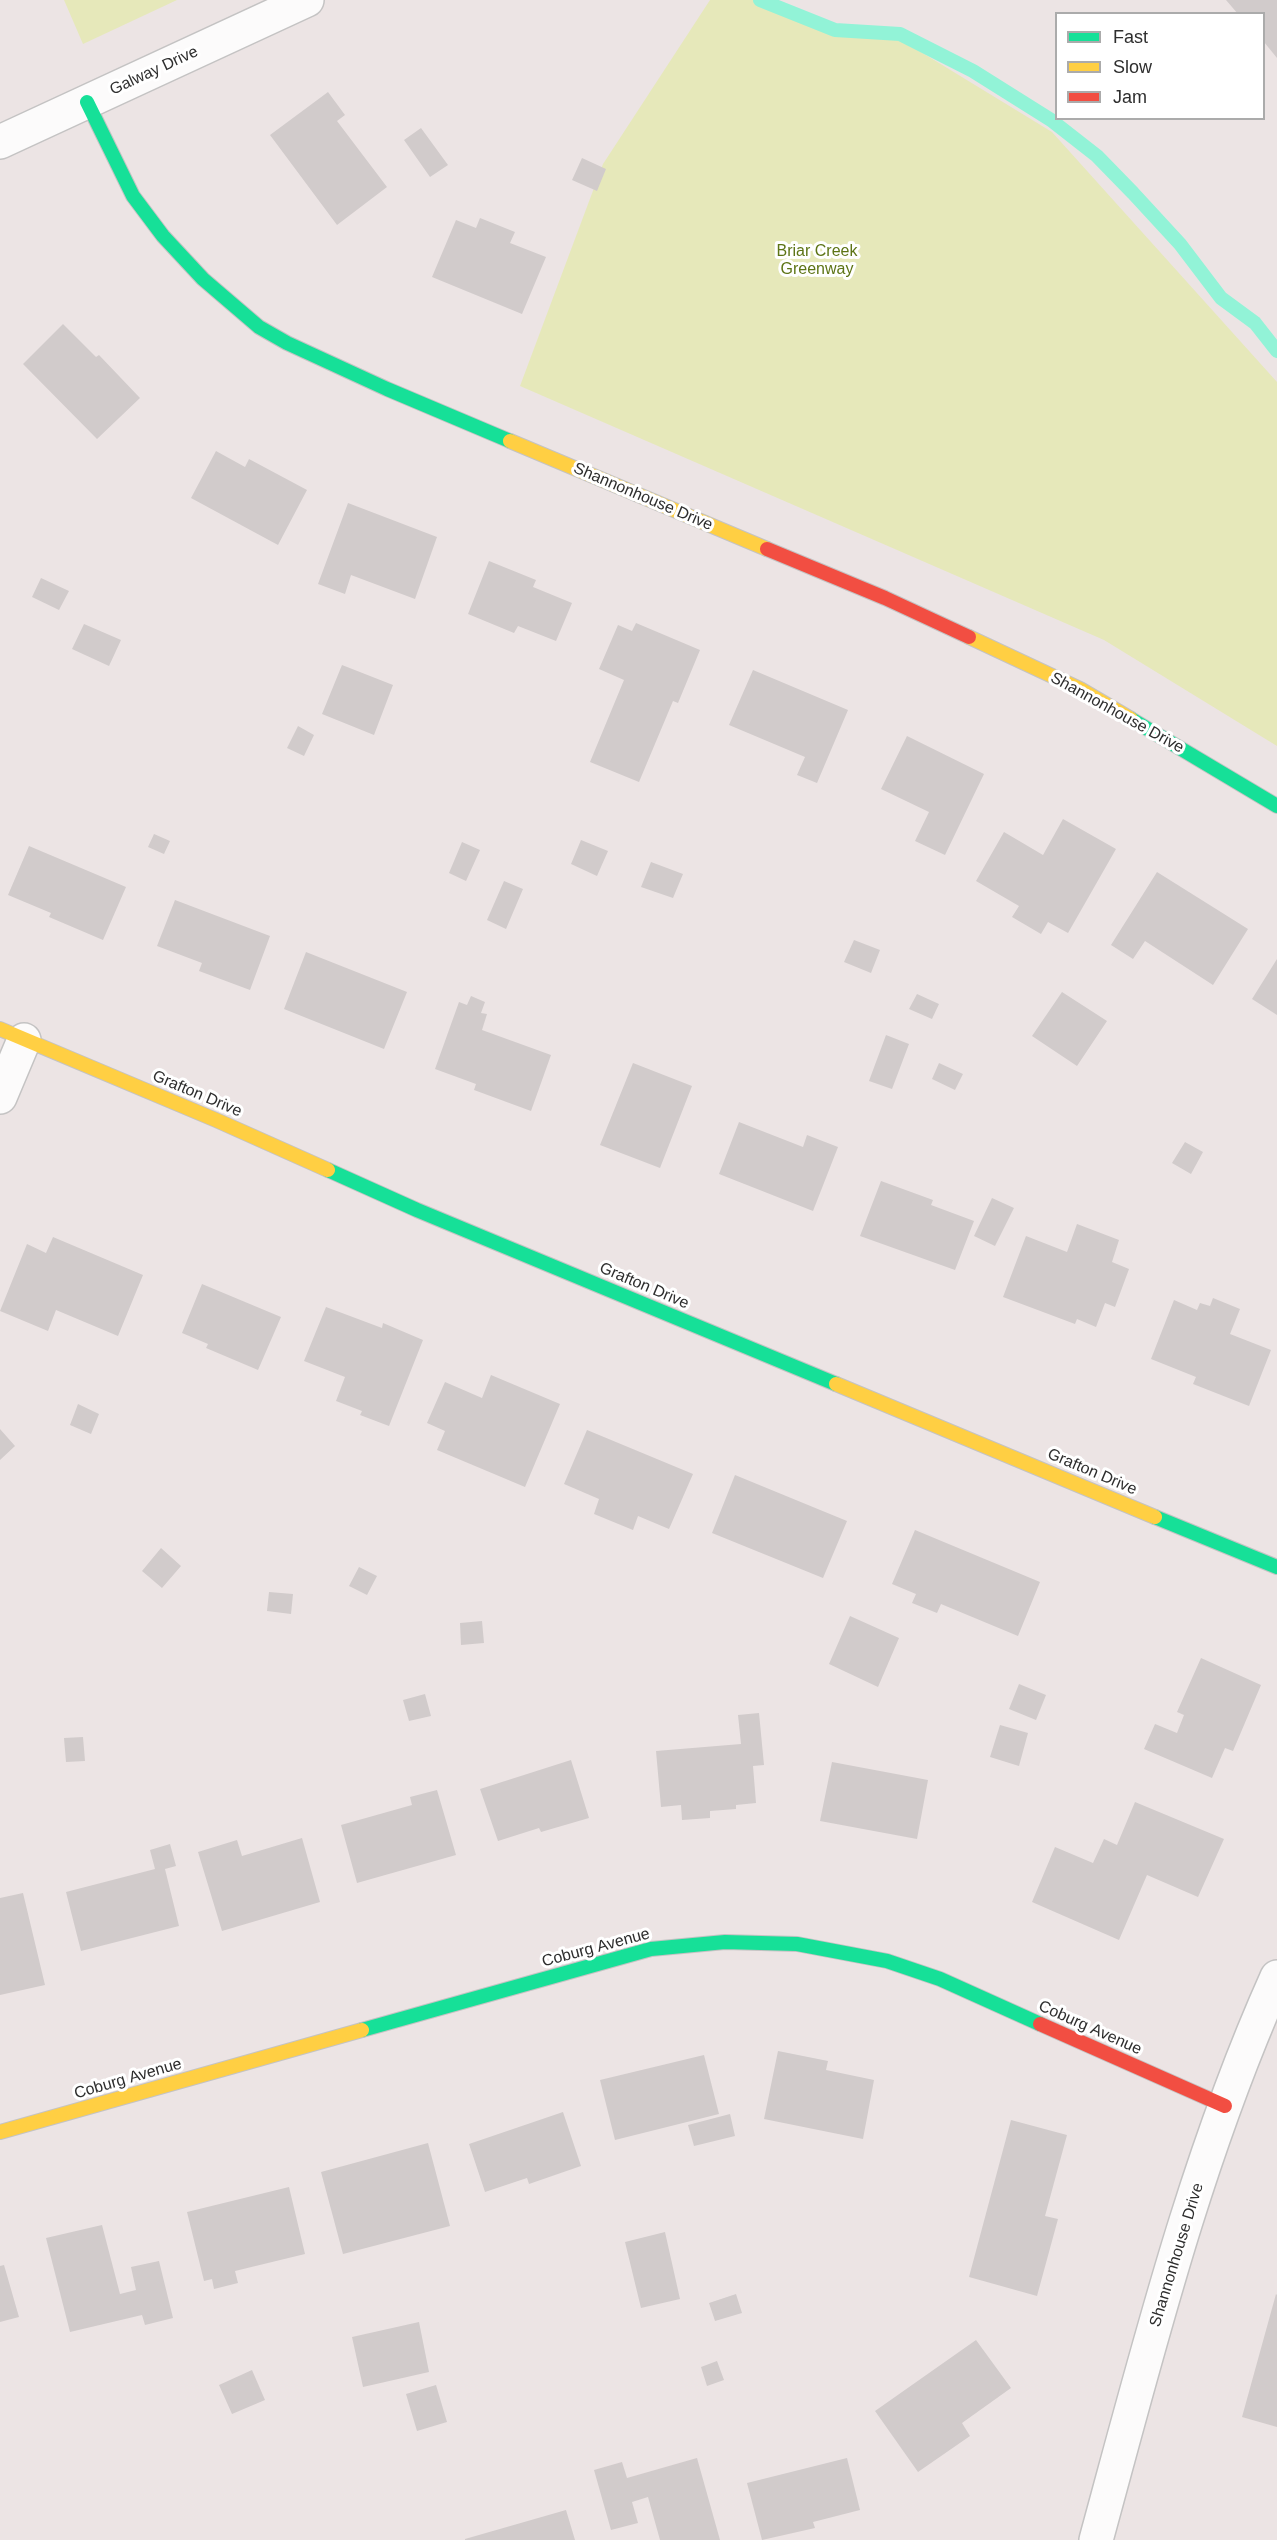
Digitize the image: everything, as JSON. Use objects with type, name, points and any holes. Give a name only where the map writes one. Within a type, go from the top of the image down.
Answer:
[{"type":"street","name":"Galway Drive","points":[[0,142],[307,0]]},
{"type":"street","name":"Shannonhouse Drive","points":[[87,102],[133,196],[163,236],[202,279],[260,327],[387,389],[885,598],[1080,689],[1277,806]]},
{"type":"street","points":[[0,1097],[12,1035]]},
{"type":"street","name":"Grafton Drive","points":[[12,1035],[216,1120],[428,1214],[1277,1567]]},
{"type":"street","name":"Coburg Avenue","points":[[0,2132],[651,1949],[725,1942],[797,1944],[887,1961],[940,1979],[1225,2106]]},
{"type":"street","name":"Shannonhouse Drive","points":[[1096,2540],[1161,2306],[1209,2148],[1257,2020],[1277,1977]]},
{"type":"green space","points":[[64,0],[177,0],[83,44]]},
{"type":"green space","name":"Briar Creek Greenway","points":[[710,0],[767,0],[797,21],[898,38],[1052,132],[1277,382],[1277,746],[1104,640],[520,386],[603,164]]},
{"type":"building","points":[[1226,0],[1277,0],[1277,58],[1265,43],[1265,12],[1236,12]]},
{"type":"building","points":[[328,92],[345,115],[337,121],[387,187],[337,225],[270,135]]},
{"type":"building","points":[[421,128],[448,165],[430,177],[404,140]]},
{"type":"building","points":[[582,158],[606,169],[597,191],[572,180]]},
{"type":"building","points":[[480,218],[515,232],[510,243],[546,257],[522,314],[432,277],[456,220],[476,228]]},
{"type":"building","points":[[63,324],[96,357],[99,355],[140,398],[97,439],[23,364]]},
{"type":"building","points":[[216,451],[245,467],[249,459],[307,490],[278,545],[191,498]]},
{"type":"building","points":[[348,503],[437,537],[415,599],[351,575],[345,594],[318,584]]},
{"type":"building","points":[[489,561],[536,580],[533,587],[572,603],[556,641],[518,626],[514,633],[468,614]]},
{"type":"building","points":[[41,578],[69,591],[59,610],[32,597]]},
{"type":"building","points":[[636,623],[700,650],[678,703],[673,701],[639,782],[590,762],[624,680],[599,669],[618,625],[632,631]]},
{"type":"building","points":[[84,624],[121,640],[109,666],[72,649]]},
{"type":"building","points":[[342,665],[393,685],[374,735],[322,714]]},
{"type":"building","points":[[753,670],[848,710],[817,783],[797,775],[805,757],[729,725]]},
{"type":"building","points":[[298,726],[314,735],[304,756],[287,748]]},
{"type":"building","points":[[907,736],[984,774],[945,855],[915,841],[929,812],[881,789]]},
{"type":"building","points":[[1063,819],[1116,849],[1068,933],[1048,922],[1041,934],[1012,917],[1019,906],[976,881],[1004,832],[1043,855]]},
{"type":"building","points":[[154,834],[170,841],[164,854],[148,847]]},
{"type":"building","points":[[581,840],[608,851],[597,876],[571,864]]},
{"type":"building","points":[[462,842],[480,850],[466,881],[449,873]]},
{"type":"building","points":[[29,846],[126,887],[103,940],[49,917],[51,913],[8,895]]},
{"type":"building","points":[[651,862],[683,874],[673,898],[641,887]]},
{"type":"building","points":[[1157,872],[1248,929],[1213,985],[1145,941],[1133,959],[1111,945]]},
{"type":"building","points":[[504,881],[523,889],[506,929],[487,920]]},
{"type":"building","points":[[175,900],[270,936],[250,990],[199,971],[202,963],[157,946]]},
{"type":"building","points":[[854,940],[880,950],[871,973],[844,962]]},
{"type":"building","points":[[306,952],[407,992],[384,1049],[284,1009]]},
{"type":"building","points":[[1277,959],[1277,1015],[1252,999]]},
{"type":"building","points":[[1062,992],[1107,1021],[1077,1066],[1032,1036]]},
{"type":"building","points":[[917,994],[939,1004],[932,1019],[909,1009]]},
{"type":"building","points":[[471,996],[485,1002],[481,1013],[487,1014],[482,1030],[551,1055],[531,1111],[474,1090],[476,1084],[435,1069],[459,1002],[467,1005]]},
{"type":"building","points":[[886,1035],[909,1044],[892,1089],[869,1081]]},
{"type":"building","points":[[633,1063],[692,1086],[660,1168],[600,1145]]},
{"type":"building","points":[[939,1063],[963,1074],[955,1090],[932,1079]]},
{"type":"building","points":[[739,1122],[803,1147],[807,1135],[838,1147],[813,1211],[719,1174]]},
{"type":"building","points":[[1185,1142],[1203,1152],[1191,1174],[1172,1163]]},
{"type":"building","points":[[881,1181],[933,1200],[931,1205],[974,1221],[955,1270],[860,1236]]},
{"type":"building","points":[[992,1198],[1014,1208],[995,1246],[974,1236]]},
{"type":"building","points":[[1077,1224],[1119,1240],[1112,1262],[1129,1269],[1115,1307],[1105,1303],[1096,1327],[1077,1319],[1075,1324],[1003,1297],[1026,1236],[1067,1252]]},
{"type":"building","points":[[53,1237],[143,1275],[118,1336],[56,1310],[48,1331],[0,1311],[27,1244],[46,1253]]},
{"type":"building","points":[[202,1284],[281,1317],[258,1370],[206,1348],[208,1344],[182,1333]]},
{"type":"building","points":[[1213,1298],[1240,1309],[1230,1334],[1271,1350],[1249,1406],[1193,1384],[1196,1377],[1151,1359],[1174,1300],[1197,1310],[1200,1303],[1210,1306]]},
{"type":"building","points":[[326,1307],[382,1328],[383,1323],[423,1340],[389,1426],[360,1415],[362,1411],[336,1401],[345,1377],[304,1361]]},
{"type":"building","points":[[491,1375],[560,1404],[525,1487],[437,1450],[445,1431],[427,1423],[445,1382],[482,1398]]},
{"type":"building","points":[[78,1404],[99,1414],[91,1434],[70,1425]]},
{"type":"building","points":[[0,1429],[15,1446],[0,1460]]},
{"type":"building","points":[[587,1430],[693,1474],[669,1529],[638,1516],[633,1530],[594,1514],[599,1499],[564,1484]]},
{"type":"building","points":[[735,1475],[847,1521],[823,1578],[712,1533]]},
{"type":"building","points":[[915,1530],[1040,1582],[1018,1636],[941,1604],[937,1613],[912,1603],[916,1594],[892,1584]]},
{"type":"building","points":[[161,1548],[181,1566],[162,1588],[142,1571]]},
{"type":"building","points":[[359,1567],[377,1576],[367,1595],[349,1586]]},
{"type":"building","points":[[269,1592],[293,1594],[291,1614],[267,1611]]},
{"type":"building","points":[[850,1616],[899,1638],[878,1687],[829,1664]]},
{"type":"building","points":[[482,1621],[484,1643],[461,1645],[460,1623]]},
{"type":"building","points":[[1201,1658],[1261,1685],[1233,1751],[1225,1748],[1212,1778],[1144,1749],[1155,1724],[1177,1733],[1184,1715],[1177,1712]]},
{"type":"building","points":[[1019,1684],[1046,1695],[1036,1720],[1009,1709]]},
{"type":"building","points":[[425,1694],[431,1716],[409,1721],[403,1700]]},
{"type":"building","points":[[759,1713],[764,1765],[753,1766],[756,1803],[736,1805],[736,1809],[710,1811],[710,1818],[682,1820],[681,1805],[661,1807],[656,1751],[741,1744],[738,1715]]},
{"type":"building","points":[[1000,1725],[1028,1733],[1019,1766],[990,1757]]},
{"type":"building","points":[[83,1737],[85,1761],[66,1762],[64,1738]]},
{"type":"building","points":[[571,1760],[589,1818],[541,1832],[539,1828],[498,1841],[480,1789]]},
{"type":"building","points":[[832,1762],[928,1780],[917,1839],[820,1821]]},
{"type":"building","points":[[437,1790],[456,1855],[357,1883],[341,1825],[412,1805],[410,1797]]},
{"type":"building","points":[[1135,1802],[1224,1839],[1198,1897],[1147,1875],[1119,1940],[1032,1902],[1055,1847],[1093,1863],[1104,1839],[1117,1845]]},
{"type":"building","points":[[302,1838],[320,1902],[222,1931],[198,1852],[237,1840],[242,1856]]},
{"type":"building","points":[[170,1844],[176,1866],[165,1869],[179,1926],[81,1951],[66,1892],[155,1869],[150,1850]]},
{"type":"building","points":[[23,1893],[45,1985],[0,1995],[0,1898]]},
{"type":"building","points":[[778,2051],[828,2061],[826,2070],[874,2080],[863,2139],[764,2119]]},
{"type":"building","points":[[704,2055],[719,2114],[615,2140],[600,2080]]},
{"type":"building","points":[[563,2112],[581,2166],[529,2184],[527,2178],[485,2192],[469,2144]]},
{"type":"building","points":[[730,2114],[735,2136],[694,2146],[688,2125]]},
{"type":"building","points":[[1011,2120],[1067,2135],[1045,2216],[1058,2219],[1037,2296],[969,2277]]},
{"type":"building","points":[[428,2143],[450,2226],[343,2254],[321,2172]]},
{"type":"building","points":[[289,2187],[305,2254],[235,2271],[238,2283],[214,2289],[212,2279],[204,2281],[187,2212]]},
{"type":"building","points":[[102,2225],[120,2294],[136,2290],[131,2267],[159,2261],[173,2318],[145,2325],[142,2315],[70,2332],[46,2238]]},
{"type":"building","points":[[665,2232],[680,2299],[641,2308],[625,2242]]},
{"type":"building","points":[[4,2265],[19,2317],[0,2322],[0,2266]]},
{"type":"building","points":[[736,2294],[742,2313],[715,2321],[709,2303]]},
{"type":"building","points":[[1277,2295],[1277,2427],[1242,2417]]},
{"type":"building","points":[[419,2322],[429,2372],[363,2387],[352,2337]]},
{"type":"building","points":[[976,2340],[1011,2388],[962,2423],[970,2436],[918,2472],[875,2411]]},
{"type":"building","points":[[717,2361],[724,2380],[707,2386],[701,2367]]},
{"type":"building","points":[[252,2370],[265,2400],[232,2414],[219,2385]]},
{"type":"building","points":[[436,2385],[447,2422],[417,2431],[406,2394]]},
{"type":"building","points":[[697,2458],[720,2540],[660,2540],[648,2497],[632,2502],[638,2523],[611,2530],[594,2470],[622,2462],[627,2478]]},
{"type":"building","points":[[847,2458],[860,2510],[813,2522],[815,2528],[762,2540],[747,2483]]},
{"type":"building","points":[[566,2510],[575,2540],[465,2540],[465,2539]]},
{"type":"waterway","points":[[760,0],[835,30],[900,34],[973,71],[1051,120],[1097,156],[1180,244],[1221,298],[1255,323],[1277,351]]},
{"type":"traffic: fast","points":[[87,102],[133,196],[163,236],[203,279],[259,327],[287,343],[387,389],[510,441]]},
{"type":"traffic: fast","points":[[1131,719],[1277,806]]},
{"type":"traffic: fast","points":[[328,1170],[417,1210],[836,1384]]},
{"type":"traffic: fast","points":[[1155,1517],[1277,1567]]},
{"type":"traffic: fast","points":[[362,2030],[651,1949],[725,1942],[797,1944],[887,1961],[940,1979],[1040,2024]]},
{"type":"traffic: slow","points":[[510,441],[767,549]]},
{"type":"traffic: slow","points":[[969,637],[1080,689],[1131,719]]},
{"type":"traffic: slow","points":[[0,1029],[328,1170]]},
{"type":"traffic: slow","points":[[836,1384],[1155,1517]]},
{"type":"traffic: slow","points":[[0,2132],[362,2030]]},
{"type":"traffic: jam","points":[[767,549],[885,598],[969,637]]},
{"type":"traffic: jam","points":[[1040,2024],[1225,2106]]}]
